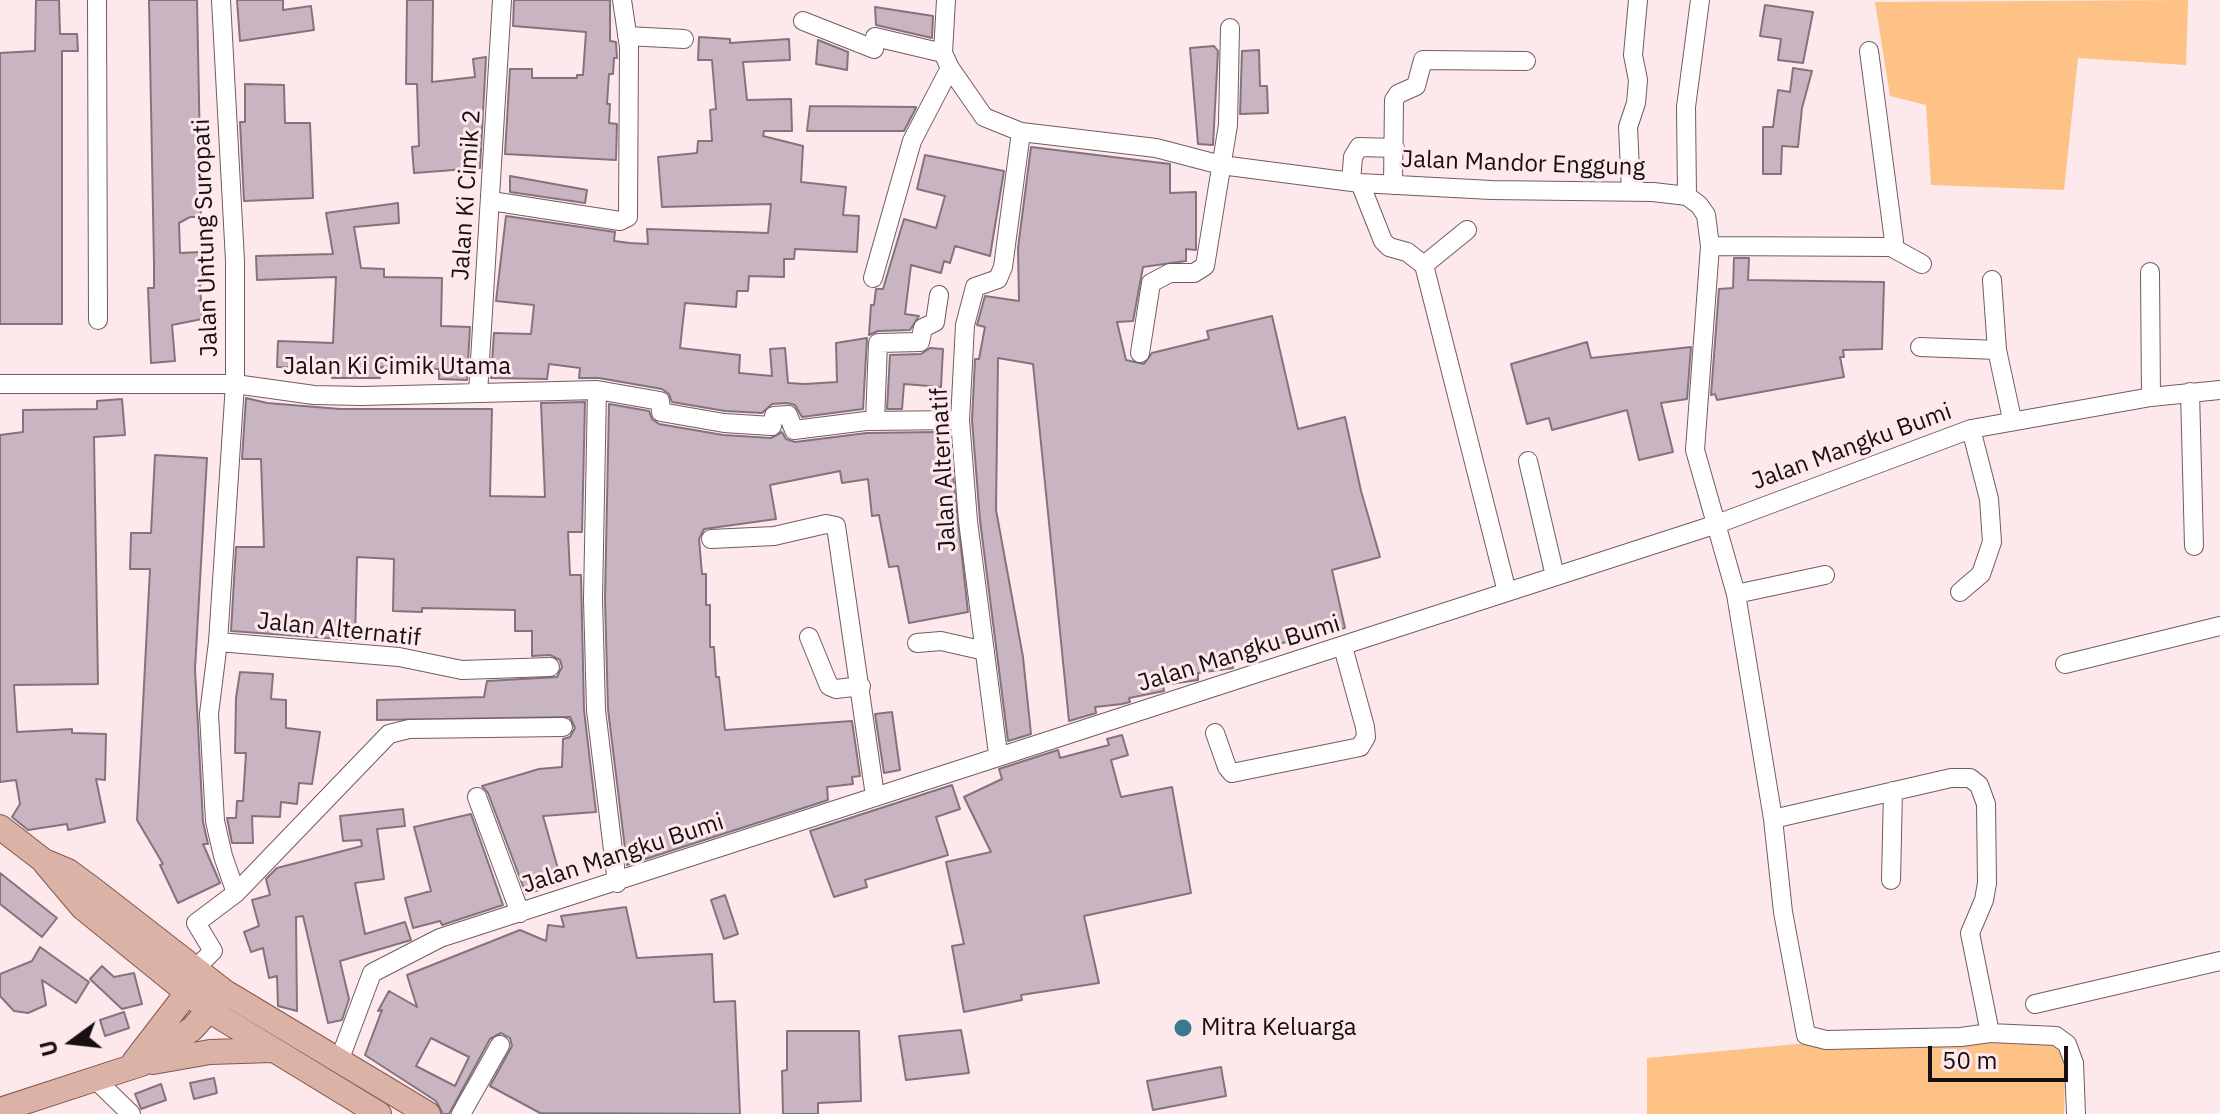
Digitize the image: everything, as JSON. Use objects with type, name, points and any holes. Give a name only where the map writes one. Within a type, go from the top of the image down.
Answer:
[{"type":"main road","points":[[0,827],[44,861],[68,871],[274,1050],[379,1114]]},
{"type":"main road","points":[[136,1065],[194,979]]},
{"type":"main road","points":[[218,1001],[339,1061],[428,1114]]},
{"type":"main road","points":[[0,1110],[136,1065],[167,1049],[218,1001]]},
{"type":"main road","points":[[136,1065],[210,1052],[274,1050]]},
{"type":"street","points":[[97,0],[98,320]]},
{"type":"street","name":"Jalan Untung Suropati","points":[[0,384],[235,384],[235,261],[221,0]]},
{"type":"street","name":"Jalan Ki Cimik 2","points":[[478,393],[502,0]]},
{"type":"street","points":[[491,201],[620,221],[628,217],[627,36],[622,0]]},
{"type":"street","points":[[873,278],[907,153],[947,61],[946,0]]},
{"type":"street","points":[[1631,191],[1628,127],[1636,103],[1638,80],[1633,55],[1638,0]]},
{"type":"street","points":[[1700,0],[1686,107],[1687,196],[1706,215],[1710,246],[1700,407],[1694,441],[1704,490],[1717,524],[1736,594],[1773,819],[1783,912],[1806,1035],[1826,1040],[1961,1037],[1990,1033],[2056,1036],[2067,1044],[2076,1078],[2076,1114]]},
{"type":"street","points":[[803,21],[874,49],[875,37],[947,61],[984,117],[1021,132]]},
{"type":"street","points":[[1140,353],[1151,283],[1170,273],[1194,273],[1205,266],[1228,125],[1230,28]]},
{"type":"street","points":[[627,36],[684,39]]},
{"type":"street","points":[[1710,246],[1884,250],[1891,247],[1894,241],[1869,51]]},
{"type":"street","points":[[1393,185],[1394,100],[1398,94],[1416,86],[1423,60],[1526,61]]},
{"type":"street","name":"Jalan Mandor Enggung","points":[[1021,132],[1156,148],[1221,165],[1356,182],[1631,191],[1687,196]]},
{"type":"street","name":"Jalan Alternatif","points":[[998,754],[968,521],[960,420],[965,325],[975,287],[998,279],[1003,267],[1021,132]]},
{"type":"street","points":[[1395,148],[1359,147],[1353,157],[1356,182],[1383,241],[1389,247],[1407,252],[1424,265],[1507,592]]},
{"type":"street","points":[[1424,265],[1467,230]]},
{"type":"street","points":[[1891,247],[1922,264]]},
{"type":"street","points":[[2150,272],[2151,397]]},
{"type":"street","points":[[1992,280],[1997,350],[2012,419]]},
{"type":"street","points":[[875,421],[878,343],[920,342],[923,328],[935,322],[939,295]]},
{"type":"street","points":[[1920,347],[1997,350]]},
{"type":"street","points":[[235,384],[218,642],[209,714],[215,821],[236,893]]},
{"type":"street","name":"Jalan Ki Cimik Utama","points":[[235,384],[314,395],[597,390],[660,401],[661,412],[724,423],[772,426],[774,416],[788,415],[794,430],[875,421],[960,420]]},
{"type":"street","points":[[597,390],[593,599],[596,710],[617,883]]},
{"type":"street","name":"Jalan Mangku Bumi","points":[[339,1061],[372,973],[440,938],[617,883],[998,754],[1343,647],[1717,524],[1971,429],[2012,419],[2151,397],[2220,390]]},
{"type":"street","points":[[2190,392],[2194,546]]},
{"type":"street","points":[[1960,592],[1981,574],[1992,542],[1989,499],[1971,429]]},
{"type":"street","points":[[1528,461],[1555,576]]},
{"type":"street","points":[[711,539],[774,536],[826,524],[836,526],[875,796]]},
{"type":"street","points":[[1736,594],[1825,575]]},
{"type":"street","points":[[2065,664],[2220,626]]},
{"type":"street","points":[[809,637],[829,686],[836,689],[861,686]]},
{"type":"street","points":[[917,643],[941,641],[985,651]]},
{"type":"street","name":"Jalan Alternatif","points":[[218,642],[399,657],[462,670],[550,667]]},
{"type":"street","points":[[1215,733],[1232,773],[1360,747],[1366,737],[1365,727],[1343,647]]},
{"type":"street","points":[[194,979],[213,951],[196,923],[236,893],[389,734],[409,729],[563,727]]},
{"type":"street","points":[[1773,819],[1951,778],[1970,778],[1984,795],[1986,893],[1970,933],[1990,1033]]},
{"type":"street","points":[[1891,880],[1893,791]]},
{"type":"street","points":[[477,797],[520,913]]},
{"type":"street","points":[[2035,1004],[2220,961]]},
{"type":"street","points":[[461,1114],[500,1045]]},
{"type":"street","points":[[95,1079],[131,1114]]},
{"type":"shaded area","points":[[2188,0],[2186,65],[2078,58],[2064,190],[1931,185],[1926,105],[1890,96],[1875,2]]},
{"type":"shaded area","points":[[1990,1026],[2066,1033],[2064,1114],[1647,1114],[1647,1058]]},
{"type":"building","points":[[36,0],[59,0],[60,34],[77,34],[78,51],[62,51],[62,324],[0,324],[0,53],[35,51]]},
{"type":"building","points":[[149,0],[197,0],[200,149],[197,149],[201,217],[190,217],[179,223],[180,253],[201,252],[204,283],[200,284],[202,319],[172,325],[175,361],[151,363],[148,288],[154,288],[154,264]]},
{"type":"building","points":[[237,0],[283,0],[283,10],[311,6],[314,30],[240,41]]},
{"type":"building","points":[[407,0],[433,0],[432,82],[475,77],[473,59],[486,57],[480,168],[414,173],[412,147],[419,146],[417,84],[406,84]]},
{"type":"building","points":[[514,0],[610,0],[610,41],[616,42],[617,58],[614,58],[613,74],[609,74],[607,104],[610,104],[609,123],[617,124],[616,160],[505,154],[510,69],[532,69],[532,78],[577,78],[577,75],[583,75],[586,32],[513,26]]},
{"type":"building","points":[[1765,5],[1813,12],[1803,63],[1778,60],[1781,39],[1760,36]]},
{"type":"building","points":[[875,7],[933,16],[932,38],[876,25]]},
{"type":"building","points":[[699,37],[730,39],[730,43],[789,39],[790,60],[743,62],[747,100],[791,99],[792,131],[764,131],[763,136],[803,146],[801,182],[846,187],[843,215],[859,216],[857,252],[795,249],[794,259],[784,259],[784,277],[749,276],[748,291],[737,291],[736,307],[685,303],[680,348],[740,355],[739,373],[772,376],[770,349],[785,348],[788,383],[805,384],[837,382],[836,343],[867,338],[863,409],[802,417],[795,405],[787,403],[772,404],[762,413],[725,411],[672,402],[669,394],[662,389],[599,378],[579,378],[580,368],[549,364],[547,379],[491,378],[494,333],[531,334],[534,305],[496,301],[506,216],[615,232],[614,241],[630,243],[648,244],[647,229],[768,233],[771,204],[662,207],[658,157],[697,153],[698,141],[712,141],[710,110],[716,109],[712,60],[698,60]]},
{"type":"building","points":[[818,40],[848,52],[847,70],[816,64]]},
{"type":"building","points":[[1214,46],[1218,51],[1213,145],[1198,144],[1190,48]]},
{"type":"building","points":[[1259,50],[1260,86],[1267,86],[1268,113],[1240,114],[1242,51]]},
{"type":"building","points":[[1793,68],[1812,71],[1802,108],[1798,147],[1782,146],[1781,174],[1763,174],[1763,127],[1773,127],[1778,90],[1790,92]]},
{"type":"building","points":[[245,84],[284,85],[285,123],[310,123],[313,198],[244,201],[240,122],[245,122]]},
{"type":"building","points":[[810,106],[916,108],[904,131],[807,131]]},
{"type":"building","points":[[1031,147],[1170,164],[1170,193],[1196,192],[1196,250],[1186,249],[1186,261],[1143,267],[1133,321],[1117,322],[1126,360],[1144,364],[1152,353],[1209,339],[1207,331],[1272,316],[1298,429],[1345,417],[1361,491],[1380,557],[1332,570],[1345,628],[1274,645],[1275,651],[1232,659],[1233,668],[1198,673],[1198,680],[1163,685],[1164,691],[1129,698],[1130,702],[1122,704],[1095,707],[1096,713],[1069,721],[1033,364],[998,358],[996,510],[1023,657],[1031,734],[1008,741],[980,520],[972,420],[975,359],[979,359],[985,327],[977,325],[985,296],[1019,301],[1018,248]]},
{"type":"building","points":[[925,155],[1004,171],[990,256],[955,246],[950,263],[944,261],[941,273],[911,265],[905,314],[919,316],[910,330],[878,331],[869,335],[871,305],[874,305],[876,289],[883,289],[904,219],[936,228],[945,196],[917,189]]},
{"type":"building","points":[[510,176],[587,190],[585,203],[510,192]]},
{"type":"building","points":[[398,203],[399,223],[354,227],[361,268],[384,269],[384,277],[442,278],[441,326],[470,327],[467,380],[439,379],[439,369],[381,367],[380,378],[332,378],[332,368],[277,367],[278,341],[333,343],[336,277],[257,280],[256,256],[333,254],[326,213]]},
{"type":"building","points":[[1734,258],[1749,258],[1748,280],[1884,282],[1882,349],[1843,350],[1844,357],[1840,357],[1844,377],[1717,400],[1715,394],[1711,395],[1719,289],[1733,288]]},
{"type":"building","points":[[1587,342],[1591,358],[1691,347],[1687,399],[1661,403],[1673,452],[1639,460],[1627,410],[1552,430],[1549,418],[1527,424],[1511,364]]},
{"type":"building","points":[[930,348],[943,349],[941,387],[904,384],[902,409],[887,409],[890,355],[921,354]]},
{"type":"building","points":[[246,398],[267,403],[340,409],[492,409],[490,496],[545,497],[541,403],[585,402],[582,532],[568,532],[570,575],[581,575],[584,710],[596,812],[543,816],[562,883],[526,894],[488,793],[482,786],[539,769],[562,767],[563,739],[570,737],[575,728],[570,717],[377,720],[377,700],[484,697],[487,681],[557,677],[562,667],[560,660],[550,655],[532,656],[532,631],[515,631],[515,610],[422,608],[422,612],[393,611],[394,559],[357,557],[355,640],[231,631],[236,547],[264,547],[261,459],[242,459]]},
{"type":"building","points":[[122,399],[125,435],[94,437],[98,684],[14,685],[17,732],[72,729],[72,733],[106,734],[105,780],[96,779],[105,822],[68,830],[67,824],[28,830],[12,817],[20,804],[16,780],[0,782],[0,435],[23,432],[23,410],[97,409],[97,401]]},
{"type":"building","points":[[609,404],[649,411],[652,419],[659,424],[723,435],[771,438],[782,432],[786,439],[795,442],[867,433],[937,432],[938,458],[951,457],[968,612],[909,623],[898,566],[889,567],[879,515],[872,516],[868,479],[842,483],[840,471],[770,485],[776,519],[704,529],[699,539],[702,574],[706,574],[710,647],[714,647],[725,730],[852,721],[860,776],[852,777],[853,784],[827,787],[828,800],[627,865],[608,709],[605,599]]},
{"type":"building","points":[[155,455],[207,458],[195,669],[203,822],[208,844],[203,844],[220,883],[178,903],[160,865],[163,864],[137,820],[150,569],[130,569],[131,533],[151,533]]},
{"type":"building","points":[[240,672],[273,674],[271,699],[286,700],[286,728],[320,732],[312,784],[299,783],[297,804],[281,802],[280,817],[252,816],[253,843],[232,843],[227,818],[236,818],[237,801],[243,801],[246,753],[235,753]]},
{"type":"building","points":[[892,712],[900,770],[884,773],[875,714]]},
{"type":"building","points":[[1122,735],[1128,755],[1111,760],[1121,797],[1172,787],[1191,893],[1084,916],[1099,983],[1021,995],[1022,1000],[964,1012],[952,946],[964,944],[946,862],[991,852],[964,797],[1002,779],[999,769],[1058,750],[1060,758],[1109,745],[1107,739]]},
{"type":"building","points":[[952,785],[960,809],[936,817],[948,855],[865,880],[867,887],[834,897],[810,831]]},
{"type":"building","points":[[403,809],[405,826],[377,829],[384,879],[355,883],[365,934],[405,922],[411,940],[340,961],[349,999],[342,1020],[328,1023],[303,916],[296,917],[297,1011],[278,1006],[277,976],[269,978],[263,948],[251,952],[244,932],[259,926],[252,900],[270,895],[266,879],[277,868],[362,846],[361,840],[343,841],[340,816]]},
{"type":"building","points":[[471,814],[503,905],[442,925],[440,921],[413,928],[405,898],[431,891],[414,827]]},
{"type":"building","points":[[0,873],[57,918],[42,937],[0,904]]},
{"type":"building","points":[[725,895],[738,934],[724,939],[711,900]]},
{"type":"building","points":[[626,907],[637,958],[712,954],[714,1002],[735,1001],[740,1114],[540,1113],[490,1086],[512,1046],[510,1038],[501,1033],[490,1039],[449,1114],[443,1114],[436,1101],[365,1055],[382,1010],[378,1011],[389,991],[417,1007],[407,975],[520,930],[546,941],[548,925],[564,927],[561,916]],"holes":[[[431,1038],[469,1057],[455,1086],[416,1066]]]},
{"type":"building","points":[[40,947],[89,982],[76,1003],[42,980],[46,1005],[28,1013],[14,1011],[0,996],[0,974],[32,961]]},
{"type":"building","points":[[102,966],[114,977],[134,973],[142,1004],[122,1009],[90,979]]},
{"type":"building","points":[[124,1012],[129,1028],[105,1036],[100,1020]]},
{"type":"building","points":[[961,1030],[969,1073],[906,1080],[899,1036]]},
{"type":"building","points":[[787,1031],[859,1031],[861,1101],[818,1103],[818,1114],[783,1114],[782,1071],[787,1070]]},
{"type":"building","points":[[1221,1067],[1226,1096],[1153,1110],[1147,1081]]},
{"type":"building","points":[[214,1078],[217,1093],[194,1099],[190,1083]]},
{"type":"building","points":[[161,1084],[166,1100],[141,1109],[135,1094]]},
{"type":"place","name":"Mitra Keluarga","points":[[1183,1028]]}]
